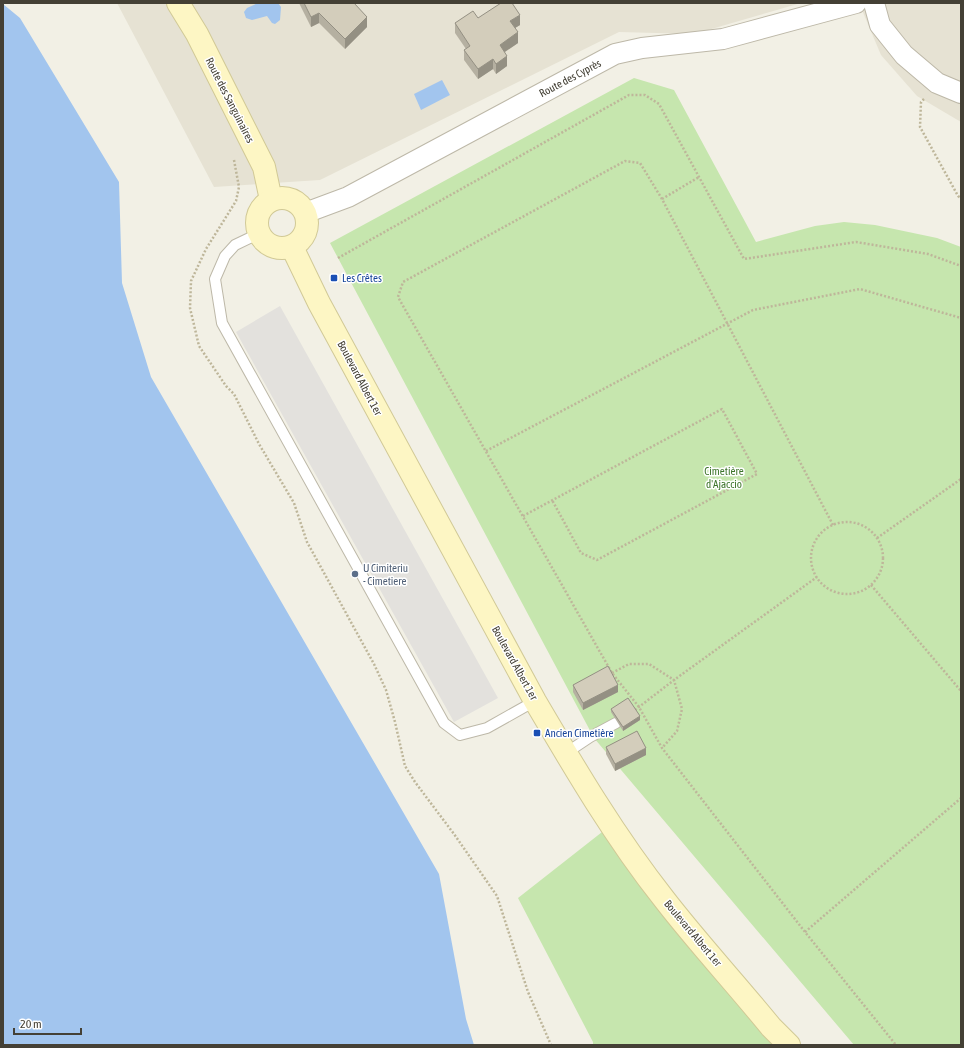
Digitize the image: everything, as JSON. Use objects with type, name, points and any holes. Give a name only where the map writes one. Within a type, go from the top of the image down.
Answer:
[{"type":"main road","name":"Route des Sanguinaires","points":[[178,3],[197,34],[264,167],[271,200]]},
{"type":"main road","points":[[287,198],[301,206],[305,213],[307,229],[299,242],[292,247],[284,249],[269,246],[258,234],[256,226],[259,210],[264,204],[271,200],[287,198]]},
{"type":"main road","name":"Boulevard Albert 1er","points":[[292,247],[319,303],[535,701],[566,753],[611,825],[664,899],[771,1027],[789,1045]]},
{"type":"street","name":"Route des Cyprès","points":[[305,213],[348,197],[615,54],[642,48],[723,40],[856,3]]},
{"type":"street","points":[[874,3],[880,25],[904,55],[937,83],[961,93]]},
{"type":"lane","points":[[258,234],[235,245],[225,256],[215,279],[222,323],[444,723],[460,735],[487,728],[535,701]]},
{"type":"lane","points":[[566,753],[590,737],[616,724]]},
{"type":"path","points":[[937,83],[921,102],[920,127],[958,196],[961,198]]},
{"type":"path","points":[[338,258],[628,95],[645,95],[660,104],[744,259],[856,242],[928,254],[961,266]]},
{"type":"path","points":[[832,525],[662,199],[640,163],[625,161],[402,282],[398,297],[612,673],[639,707],[662,748],[805,932],[896,1045]]},
{"type":"path","points":[[662,199],[699,177]]},
{"type":"path","points":[[486,451],[753,310],[860,288],[961,318]]},
{"type":"path","points":[[523,516],[552,500],[722,409],[757,474],[597,560],[581,553],[552,500]]},
{"type":"path","points":[[877,538],[961,479]]},
{"type":"path","points":[[845,522],[857,523],[869,529],[877,538],[882,547],[884,558],[878,578],[871,586],[860,592],[848,595],[836,593],[825,587],[817,577],[812,566],[811,554],[815,542],[822,532],[832,525],[845,522]]},
{"type":"path","points":[[635,710],[674,680],[817,577]]},
{"type":"path","points":[[871,586],[961,691]]},
{"type":"path","points":[[612,673],[629,664],[649,664],[674,680],[682,709],[677,731],[662,748]]},
{"type":"path","points":[[805,932],[961,798]]},
{"type":"shaded area","points":[[117,3],[801,3],[694,34],[619,32],[320,180],[214,187]]},
{"type":"shaded area","points":[[859,3],[961,3],[961,122],[917,96],[881,55]]},
{"type":"shaded area","points":[[280,306],[498,698],[454,722],[236,332]]},
{"type":"green space","name":"Cimetière d'Ajaccio","points":[[634,78],[674,90],[756,242],[815,226],[844,222],[875,225],[937,238],[961,247],[961,1045],[854,1045],[594,738],[330,243]]},
{"type":"green space","points":[[611,825],[789,1045],[593,1045],[593,1042],[518,898]]},
{"type":"water","points":[[258,3],[278,3],[281,7],[280,20],[275,24],[272,23],[267,16],[252,20],[246,18],[244,12],[247,8]]},
{"type":"water","points":[[3,4],[20,18],[119,182],[122,283],[151,377],[439,874],[466,1019],[474,1045],[3,1045]]},
{"type":"water","points":[[442,80],[450,95],[421,110],[414,94]]},
{"type":"building","points":[[304,3],[354,3],[367,17],[345,39],[319,13],[311,17]]},
{"type":"building","points":[[501,3],[512,3],[520,15],[510,21],[518,32],[500,45],[507,56],[496,64],[493,59],[478,69],[464,50],[470,46],[455,23],[473,11],[478,18]]},
{"type":"building","points":[[608,666],[618,685],[583,703],[573,685]]},
{"type":"building","points":[[628,698],[640,716],[623,727],[611,709]]},
{"type":"building","points":[[637,731],[646,748],[615,764],[606,747]]},
{"type":"place","name":"Les Crêtes","points":[[334,278]]},
{"type":"place","name":"U Cimiteriu - Cimetiere","points":[[355,574]]},
{"type":"place","name":"Ancien Cimetière","points":[[537,733]]}]
